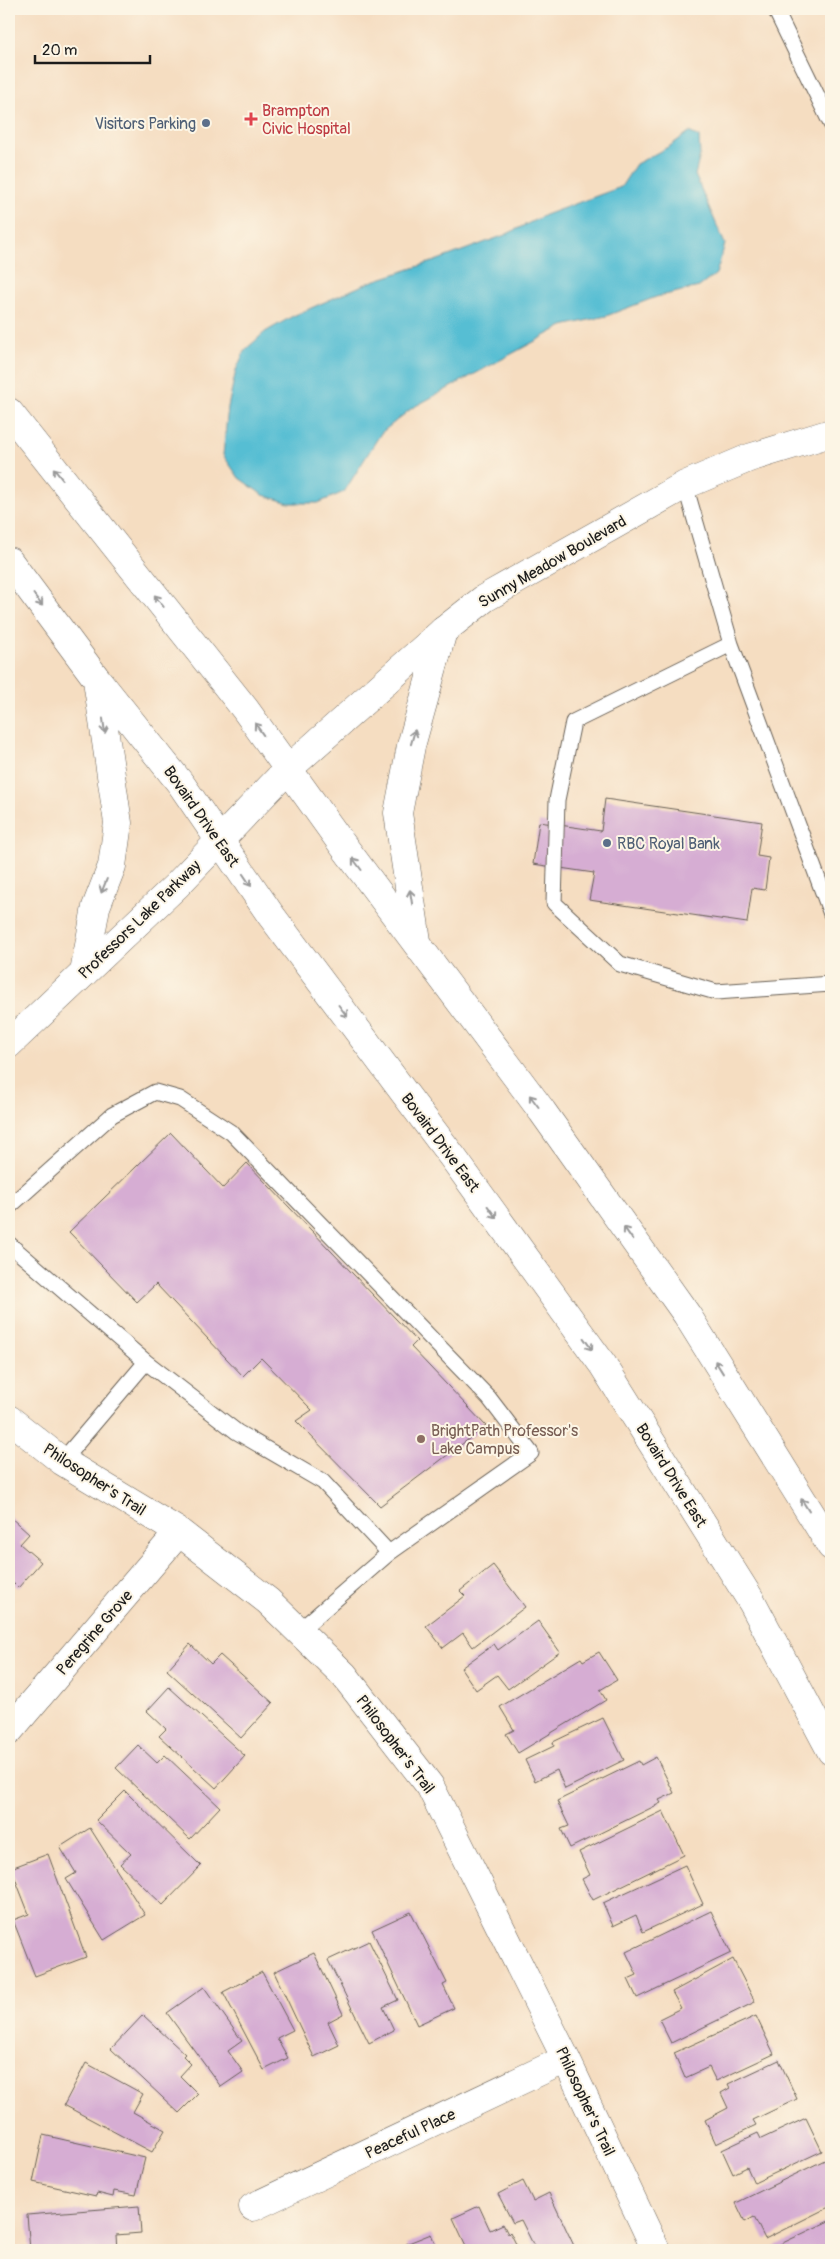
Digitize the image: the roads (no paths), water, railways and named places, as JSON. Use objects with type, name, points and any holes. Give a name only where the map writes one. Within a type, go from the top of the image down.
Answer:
[{"type":"main road","points":[[9,412],[245,709],[542,1111],[687,1315],[831,1546]]},
{"type":"main road","name":"Sunny Meadow Boulevard","points":[[288,769],[443,631],[485,598],[684,485],[749,458],[831,433]]},
{"type":"main road","name":"Bovaird Drive East","points":[[9,561],[96,678],[181,784],[270,914],[454,1159],[603,1365],[752,1602],[831,1751]]},
{"type":"main road","points":[[418,945],[398,813],[411,746],[443,631]]},
{"type":"main road","points":[[84,973],[96,908],[112,866],[118,824],[96,678]]},
{"type":"main road","name":"Professors Lake Parkway","points":[[9,1044],[177,885],[288,769]]},
{"type":"main road","name":"Philosopher's Trail","points":[[9,1419],[62,1461],[179,1532],[268,1601],[344,1675],[430,1786],[566,2059],[656,2250]]},
{"type":"main road","name":"Peregrine Grove","points":[[9,1731],[179,1532]]},
{"type":"main road","name":"Peaceful Place","points":[[253,2207],[566,2059]]},
{"type":"lane","points":[[775,9],[831,124]]},
{"type":"lane","points":[[684,485],[731,644],[831,914]]},
{"type":"lane","points":[[731,644],[573,722],[557,800],[554,902],[620,964],[630,967],[716,992],[831,984]]},
{"type":"lane","points":[[9,1207],[112,1115],[155,1092],[180,1099],[232,1133],[488,1398],[531,1453],[389,1553],[299,1631]]},
{"type":"lane","points":[[9,1244],[146,1362],[237,1432],[323,1482],[389,1553]]},
{"type":"lane","points":[[62,1461],[146,1362]]},
{"type":"water","points":[[689,132],[699,137],[700,155],[695,175],[725,244],[716,274],[699,287],[656,297],[606,316],[563,326],[412,408],[381,433],[344,492],[318,503],[289,503],[263,495],[239,478],[223,455],[228,407],[236,370],[245,350],[265,332],[293,316],[370,282],[435,261],[505,235],[545,215],[621,187],[636,164],[670,146]]},
{"type":"place","name":"Brampton Civic Hospital","points":[[251,119]]},
{"type":"place","name":"Visitors Parking","points":[[206,123]]},
{"type":"place","name":"RBC Royal Bank","points":[[607,843]]},
{"type":"place","name":"BrightPath Professor's Lake Campus","points":[[421,1439]]}]
